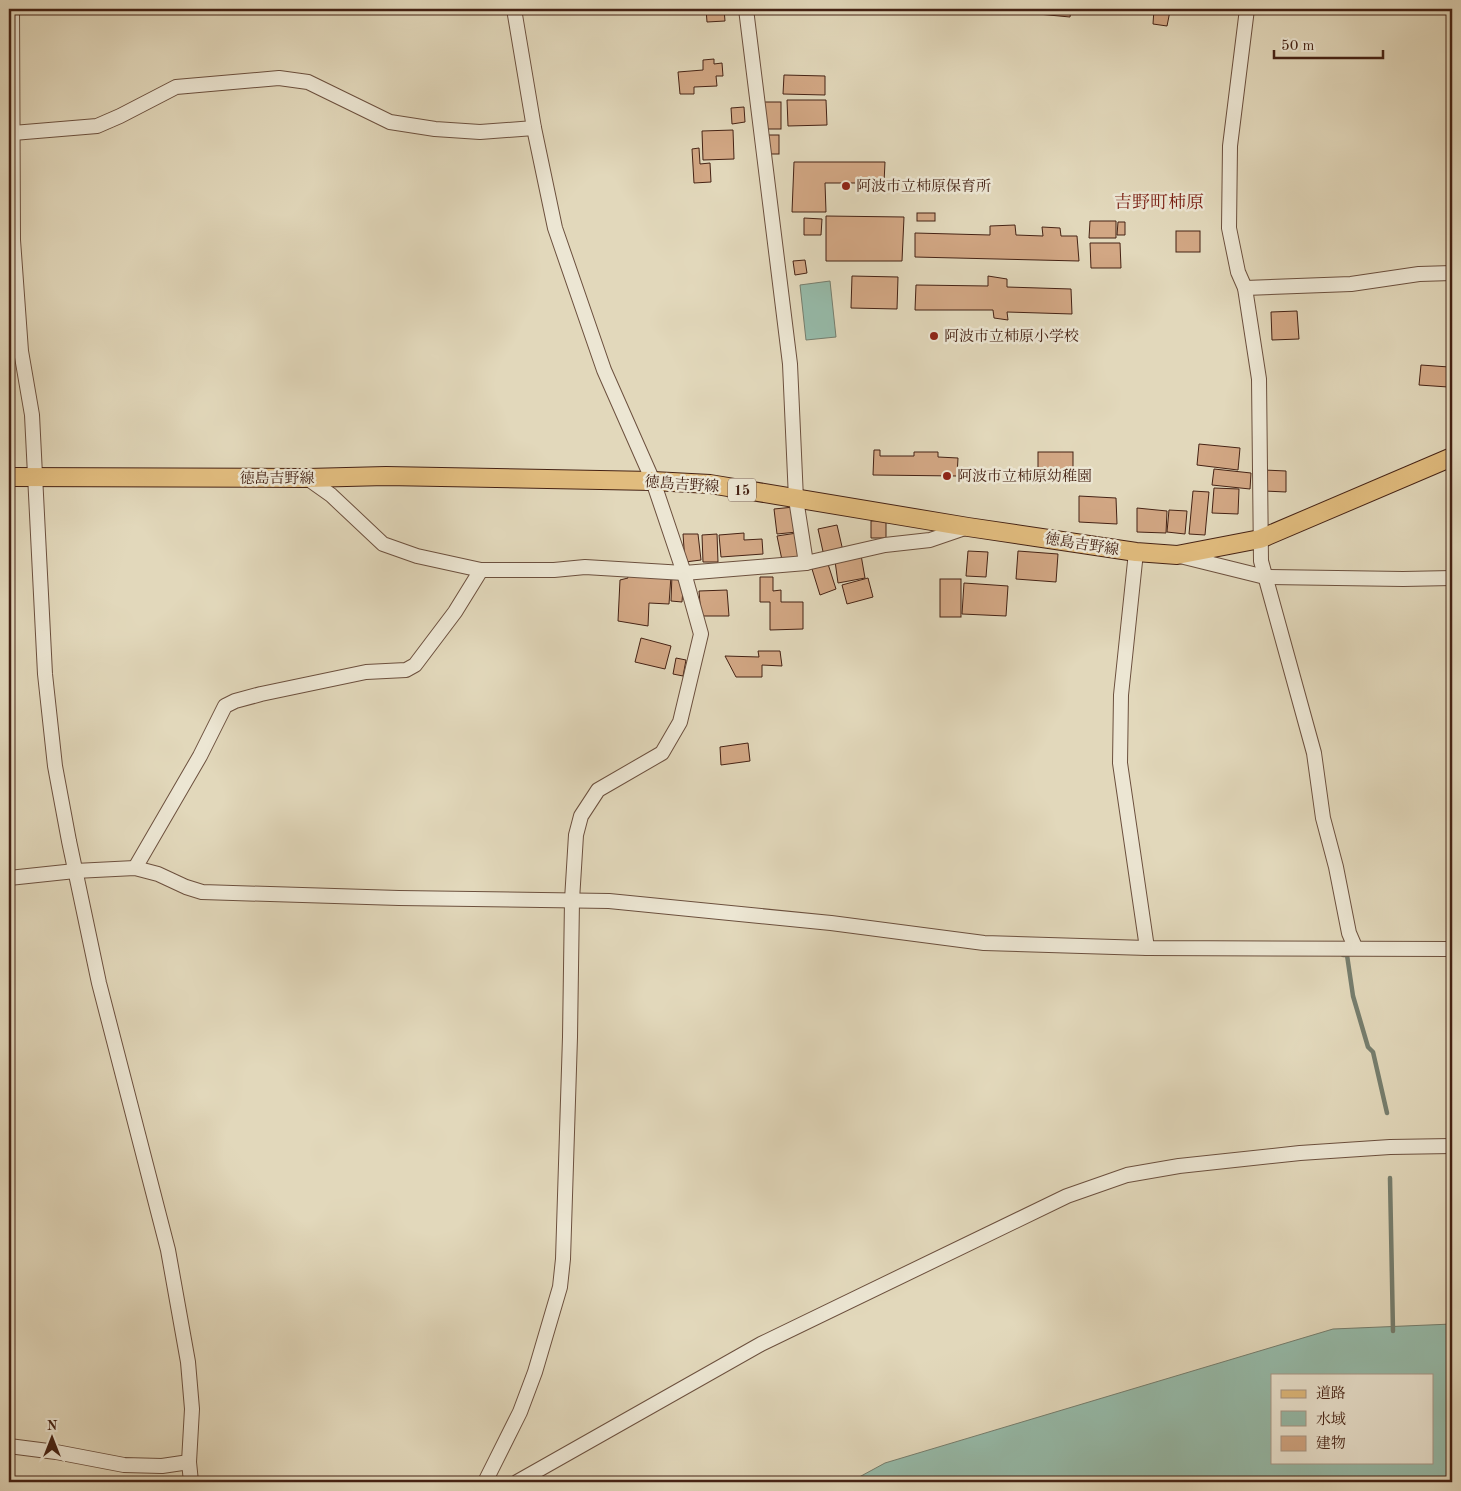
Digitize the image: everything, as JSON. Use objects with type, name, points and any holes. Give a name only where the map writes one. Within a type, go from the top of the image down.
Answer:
[{"type":"main road","name":"徳島吉野線","points":[[9,477],[307,478],[386,476],[654,481],[710,484],[968,527],[1136,552],[1177,555],[1260,538],[1452,457]]},
{"type":"street","points":[[12,9],[14,240],[22,351],[32,415],[45,674],[55,766],[98,983],[168,1250],[188,1362],[192,1409],[189,1462],[191,1482]]},
{"type":"street","points":[[485,1482],[520,1412],[535,1372],[560,1287],[563,1259],[570,1047],[572,900],[576,835],[581,816],[598,790],[662,753],[680,722],[702,634],[654,481],[604,370],[555,228],[534,128],[514,9]]},
{"type":"street","points":[[746,9],[790,364],[796,499],[806,563]]},
{"type":"street","points":[[1247,9],[1230,146],[1229,228],[1238,272],[1245,288],[1259,379],[1261,561],[1314,753],[1323,818],[1336,867],[1349,932],[1355,947]]},
{"type":"street","points":[[13,134],[97,126],[176,87],[279,78],[308,82],[390,122],[435,129],[480,132],[534,128]]},
{"type":"street","points":[[1245,288],[1351,284],[1419,274],[1452,273]]},
{"type":"street","points":[[307,478],[331,495],[383,544],[417,556],[481,570],[554,570],[585,567],[684,573],[806,563],[885,545],[930,540],[968,527]]},
{"type":"street","points":[[1136,552],[1121,695],[1120,763],[1146,948]]},
{"type":"street","points":[[1177,555],[1265,576],[1403,579],[1452,578]]},
{"type":"street","points":[[135,868],[200,756],[225,706],[235,701],[261,694],[366,672],[406,670],[414,665],[455,612],[481,570]]},
{"type":"street","points":[[9,878],[75,871],[135,868],[158,874],[202,892],[609,901],[831,923],[984,943],[1146,948],[1355,947],[1452,949]]},
{"type":"street","points":[[517,1482],[761,1344],[1066,1196],[1127,1175],[1179,1166],[1300,1153],[1452,1146]]},
{"type":"street","points":[[9,1446],[56,1452],[124,1465],[162,1466],[189,1462]]},
{"type":"water","points":[[830,281],[836,337],[806,340],[800,285]]},
{"type":"water","points":[[1452,1324],[1452,1482],[850,1482],[885,1463],[1333,1329]]},
{"type":"building","points":[[706,9],[724,9],[725,21],[707,22]]},
{"type":"building","points":[[1039,9],[1071,9],[1070,17],[1038,14]]},
{"type":"building","points":[[1154,9],[1187,9],[1188,11],[1170,11],[1167,26],[1153,24]]},
{"type":"building","points":[[714,59],[714,64],[722,63],[723,76],[716,76],[717,86],[694,87],[694,94],[680,94],[678,72],[703,70],[703,60]]},
{"type":"building","points":[[784,75],[825,76],[825,95],[783,94]]},
{"type":"building","points":[[787,100],[826,100],[827,125],[788,126]]},
{"type":"building","points":[[764,102],[781,102],[781,129],[764,129]]},
{"type":"building","points":[[744,107],[745,122],[732,124],[731,108]]},
{"type":"building","points":[[733,130],[734,159],[703,160],[702,131]]},
{"type":"building","points":[[768,135],[779,135],[779,154],[768,154]]},
{"type":"building","points":[[699,148],[700,164],[710,163],[711,182],[694,183],[692,149]]},
{"type":"building","points":[[794,162],[885,162],[884,183],[825,183],[826,212],[792,212]]},
{"type":"building","points":[[917,213],[935,213],[935,221],[917,221]]},
{"type":"building","points":[[826,216],[904,217],[902,261],[826,261]]},
{"type":"building","points":[[804,218],[822,219],[821,235],[804,235]]},
{"type":"building","points":[[1090,221],[1116,221],[1116,238],[1089,238]]},
{"type":"building","points":[[1118,222],[1125,222],[1125,235],[1117,235]]},
{"type":"building","points":[[1015,225],[1016,235],[1043,236],[1042,227],[1060,228],[1061,236],[1077,236],[1079,261],[915,257],[915,233],[990,235],[990,226]]},
{"type":"building","points":[[1176,231],[1200,231],[1200,252],[1176,252]]},
{"type":"building","points":[[1090,243],[1120,243],[1121,268],[1091,268]]},
{"type":"building","points":[[805,260],[807,273],[795,275],[793,261]]},
{"type":"building","points":[[852,276],[898,277],[897,309],[851,308]]},
{"type":"building","points":[[988,276],[1007,279],[1007,287],[1071,289],[1072,314],[1007,312],[1008,320],[994,318],[993,310],[915,310],[916,285],[988,286]]},
{"type":"building","points":[[1297,311],[1299,339],[1272,340],[1271,312]]},
{"type":"building","points":[[1421,365],[1449,367],[1448,387],[1419,385]]},
{"type":"building","points":[[1199,444],[1240,448],[1238,470],[1197,465]]},
{"type":"building","points":[[874,450],[880,450],[880,456],[914,456],[914,452],[938,452],[938,457],[958,458],[957,476],[873,475]]},
{"type":"building","points":[[1038,452],[1073,452],[1073,476],[1038,476]]},
{"type":"building","points":[[1214,469],[1251,473],[1250,489],[1212,485]]},
{"type":"building","points":[[1264,470],[1286,471],[1286,492],[1264,491]]},
{"type":"building","points":[[1214,488],[1239,489],[1238,514],[1212,513]]},
{"type":"building","points":[[1193,491],[1209,492],[1205,535],[1189,534]]},
{"type":"building","points":[[1079,496],[1116,498],[1117,524],[1079,522]]},
{"type":"building","points":[[794,507],[797,532],[777,534],[774,509]]},
{"type":"building","points":[[1137,508],[1167,511],[1166,533],[1137,532]]},
{"type":"building","points":[[1169,510],[1187,511],[1185,534],[1167,532]]},
{"type":"building","points":[[886,520],[886,538],[871,538],[871,521]]},
{"type":"building","points":[[837,525],[843,551],[824,556],[818,529]]},
{"type":"building","points":[[744,533],[744,540],[762,539],[763,554],[721,557],[719,535]]},
{"type":"building","points":[[797,533],[801,558],[782,560],[777,536]]},
{"type":"building","points":[[683,534],[698,534],[701,560],[685,562]]},
{"type":"building","points":[[717,534],[718,562],[703,562],[702,535]]},
{"type":"building","points":[[968,551],[988,552],[986,577],[966,576]]},
{"type":"building","points":[[1018,551],[1058,554],[1056,582],[1016,579]]},
{"type":"building","points":[[861,555],[865,578],[838,583],[835,561]]},
{"type":"building","points":[[828,564],[836,589],[820,595],[812,569]]},
{"type":"building","points":[[627,574],[671,576],[669,604],[649,603],[648,626],[618,621],[620,580],[628,578]]},
{"type":"building","points":[[672,575],[684,576],[682,602],[671,601]]},
{"type":"building","points":[[760,577],[773,577],[773,591],[781,590],[781,602],[803,602],[803,629],[770,630],[770,602],[760,602]]},
{"type":"building","points":[[868,578],[873,597],[847,604],[842,585]]},
{"type":"building","points":[[940,579],[961,579],[961,617],[940,617]]},
{"type":"building","points":[[964,583],[1008,586],[1006,616],[962,614]]},
{"type":"building","points":[[727,590],[729,616],[701,616],[699,591]]},
{"type":"building","points":[[641,638],[671,646],[665,669],[635,662]]},
{"type":"building","points":[[758,651],[780,651],[782,666],[762,665],[762,677],[736,677],[725,656],[759,657]]},
{"type":"building","points":[[676,658],[686,660],[683,676],[673,674]]},
{"type":"building","points":[[748,743],[750,761],[721,765],[720,747]]},
{"type":"waterway","points":[[1343,955],[1347,955],[1353,996],[1368,1047],[1373,1052],[1387,1113]]},
{"type":"waterway","points":[[1390,1178],[1393,1331]]},
{"type":"place","name":"阿波市立柿原保育所","points":[[846,186]]},
{"type":"place","name":"阿波市立柿原小学校","points":[[934,336]]},
{"type":"place","name":"阿波市立柿原幼稚園","points":[[947,476]]},
{"type":"district","name":"吉野町柿原","points":[[1159,202]]}]
